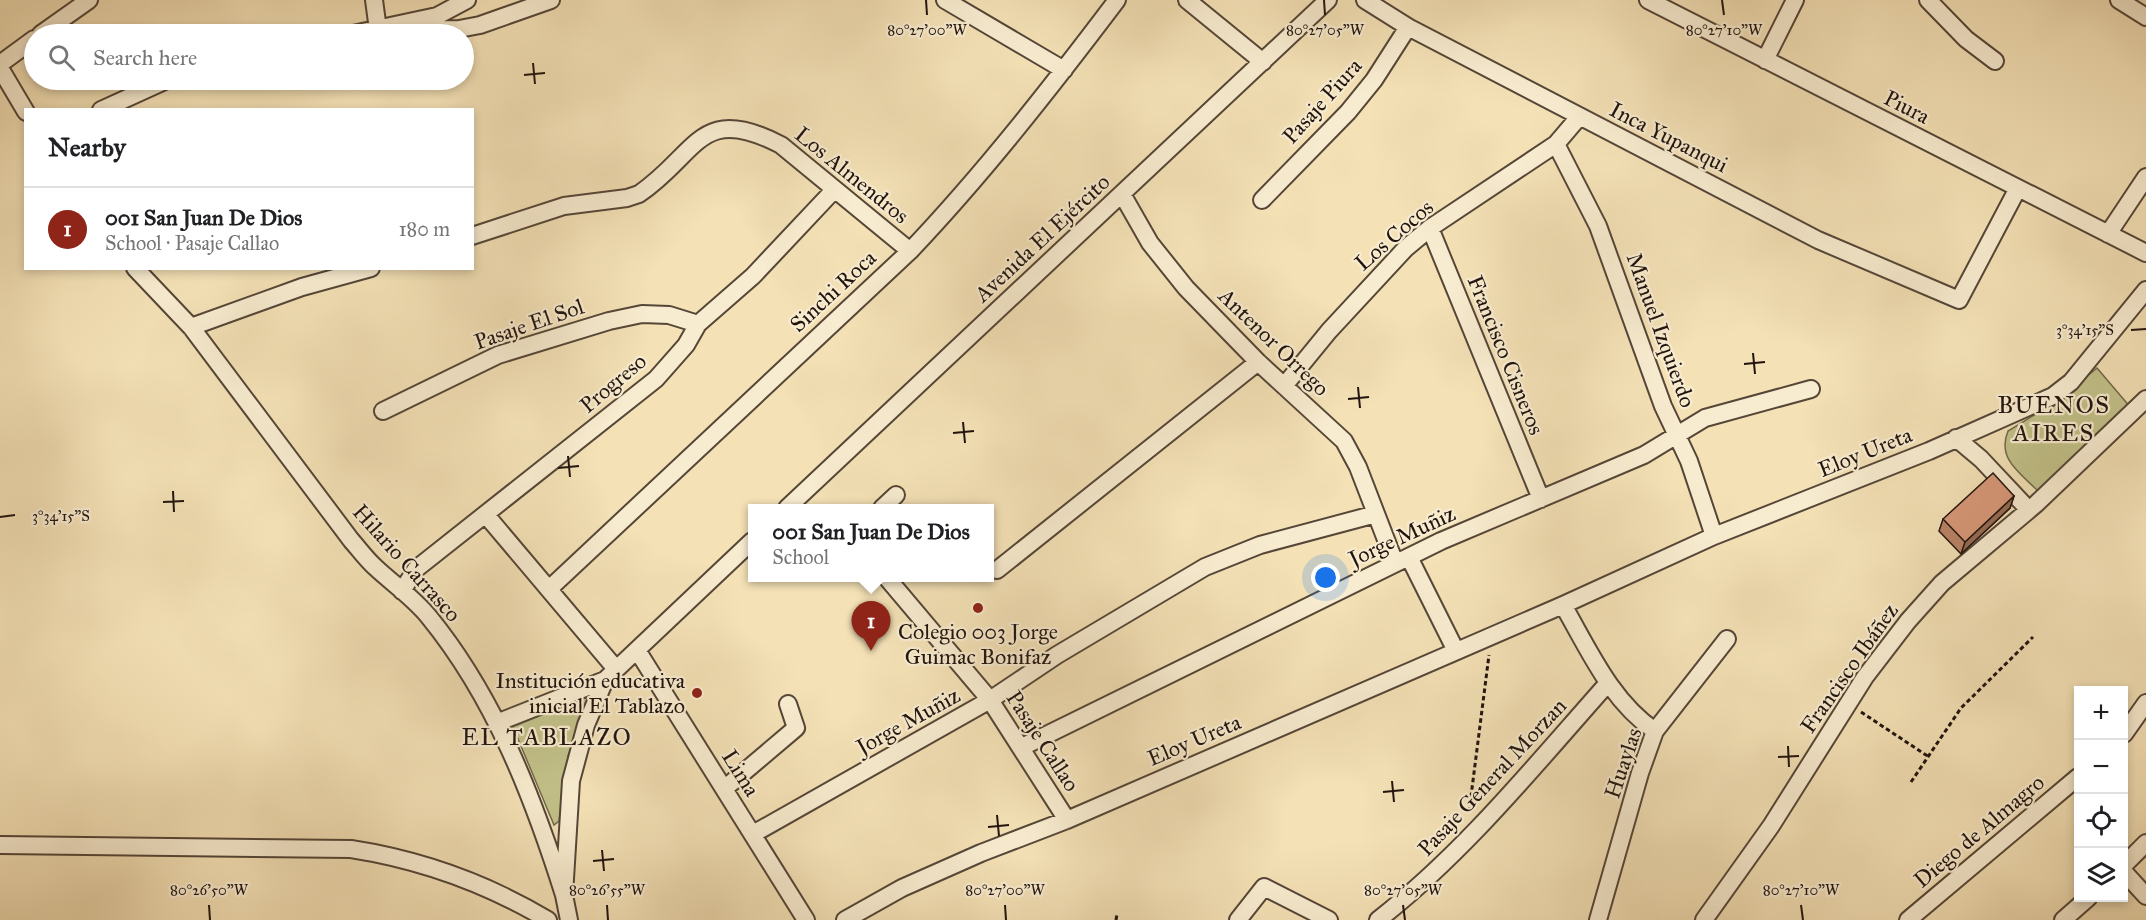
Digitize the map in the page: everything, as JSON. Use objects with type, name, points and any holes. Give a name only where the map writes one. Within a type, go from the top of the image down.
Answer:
[{"type":"street","points":[[55,24],[89,0]]},
{"type":"street","points":[[375,0],[377,24]]},
{"type":"street","points":[[403,24],[437,16],[467,0]]},
{"type":"street","points":[[474,26],[551,0]]},
{"type":"street","points":[[945,0],[1064,70]]},
{"type":"street","name":"Sinchi Roca","points":[[549,589],[940,220],[1064,70],[1118,0]]},
{"type":"street","points":[[1187,0],[1263,62]]},
{"type":"street","name":"Avenida El Ejército","points":[[791,504],[1328,0]]},
{"type":"street","name":"Inca Yupanqui","points":[[1365,0],[1408,27],[1818,240],[1959,300],[2018,188]]},
{"type":"street","name":"Piura","points":[[1648,0],[2146,253]]},
{"type":"street","points":[[1765,60],[1796,0]]},
{"type":"street","points":[[1928,0],[1966,39],[1995,61]]},
{"type":"street","points":[[2127,2],[2146,17]]},
{"type":"street","name":"Pasaje Piura","points":[[1262,200],[1348,112],[1374,80],[1408,27]]},
{"type":"street","points":[[24,47],[0,66],[24,108]]},
{"type":"street","points":[[105,108],[145,90]]},
{"type":"street","name":"Los Cocos","points":[[1284,386],[1370,284],[1430,228],[1556,144],[1580,117]]},
{"type":"street","name":"Los Almendros","points":[[474,235],[564,206],[627,198],[639,194],[706,135],[727,127],[764,136],[781,145],[909,251]]},
{"type":"street","name":"Manuel Izquierdo","points":[[1556,144],[1598,226],[1676,434],[1689,461],[1714,536]]},
{"type":"street","points":[[2108,234],[2146,177]]},
{"type":"street","name":"Progreso","points":[[402,591],[416,569],[656,379],[686,345],[698,324],[753,276],[834,190]]},
{"type":"street","name":"Antenor Orrego","points":[[1122,194],[1150,243],[1186,288],[1258,362],[1344,441],[1358,467],[1376,514],[1456,651]]},
{"type":"street","name":"Francisco Cisneros","points":[[1430,228],[1541,500]]},
{"type":"street","name":"Hilario Carrasco","points":[[137,270],[191,327],[351,540],[373,566],[428,615],[441,632],[499,722],[544,830],[564,895]]},
{"type":"street","points":[[191,327],[302,287],[364,270]]},
{"type":"street","name":"Eloy Ureta","points":[[845,920],[902,888],[1067,820],[1563,605],[1714,536],[2053,396],[2071,382],[2146,290]]},
{"type":"street","name":"Pasaje El Sol","points":[[383,411],[498,354],[609,321],[642,315],[669,315],[698,324]]},
{"type":"street","points":[[997,570],[1258,362]]},
{"type":"street","name":"Jorge Muñiz","points":[[1022,747],[1441,540],[1644,455],[1705,418],[1811,389]]},
{"type":"street","name":"Francisco Ibáñez","points":[[1704,920],[1771,826],[1886,647],[1942,583],[2029,510],[2146,399]]},
{"type":"street","points":[[1956,438],[1981,459],[2029,510]]},
{"type":"street","points":[[886,504],[896,495]]},
{"type":"street","name":"Jorge Muñiz","points":[[753,834],[990,700],[1057,655],[1214,563],[1260,545],[1376,514]]},
{"type":"street","points":[[486,515],[549,589],[611,674]]},
{"type":"street","points":[[569,920],[564,895],[571,781],[586,725],[611,674],[748,546]]},
{"type":"street","name":"Pasaje Callao","points":[[891,582],[990,700],[1067,820]]},
{"type":"street","points":[[1563,605],[1608,683],[1635,717],[1655,731]]},
{"type":"street","name":"Huaylas","points":[[1598,920],[1640,773],[1655,731],[1727,639]]},
{"type":"street","name":"Lima","points":[[636,650],[806,920]]},
{"type":"street","points":[[499,722],[611,674]]},
{"type":"street","name":"Pasaje General Morzan","points":[[1378,920],[1423,885],[1466,842],[1608,683]]},
{"type":"street","points":[[2128,728],[2146,703]]},
{"type":"street","points":[[724,789],[796,728],[788,704]]},
{"type":"street","name":"Diego de Almagro","points":[[1908,920],[2074,781]]},
{"type":"street","points":[[2128,861],[2146,843]]},
{"type":"street","points":[[0,845],[351,849],[390,855],[459,876],[518,902],[548,920]]},
{"type":"street","points":[[2128,876],[2146,896]]},
{"type":"street","points":[[1238,920],[1264,887],[1329,920]]},
{"type":"street","points":[[2063,920],[2083,902]]},
{"type":"path","points":[[1466,842],[1492,635]]},
{"type":"path","points":[[1911,782],[1961,708],[2033,637]]},
{"type":"path","points":[[1848,703],[1929,758]]},
{"type":"path","points":[[1116,920],[1117,914]]},
{"type":"shaded area","points":[[2097,368],[2131,408],[2041,494],[2019,473],[2008,458],[2005,441],[2008,431],[2057,401]]},
{"type":"shaded area","points":[[587,693],[589,699],[568,756],[559,821],[554,825],[513,724]]},
{"type":"building","points":[[1993,473],[2014,496],[1965,542],[1943,519]]},
{"type":"place","name":"Colegio 003 Jorge Guimac Bonifaz","points":[[978,608]]},
{"type":"place","name":"001 San Juan De Dios","points":[[871,651]]},
{"type":"place","name":"Institución educativa inicial El Tablazo","points":[[697,693]]},
{"type":"district","name":"BUENOS AIRES","points":[[2054,419]]},
{"type":"district","name":"EL TABLAZO","points":[[547,737]]}]
